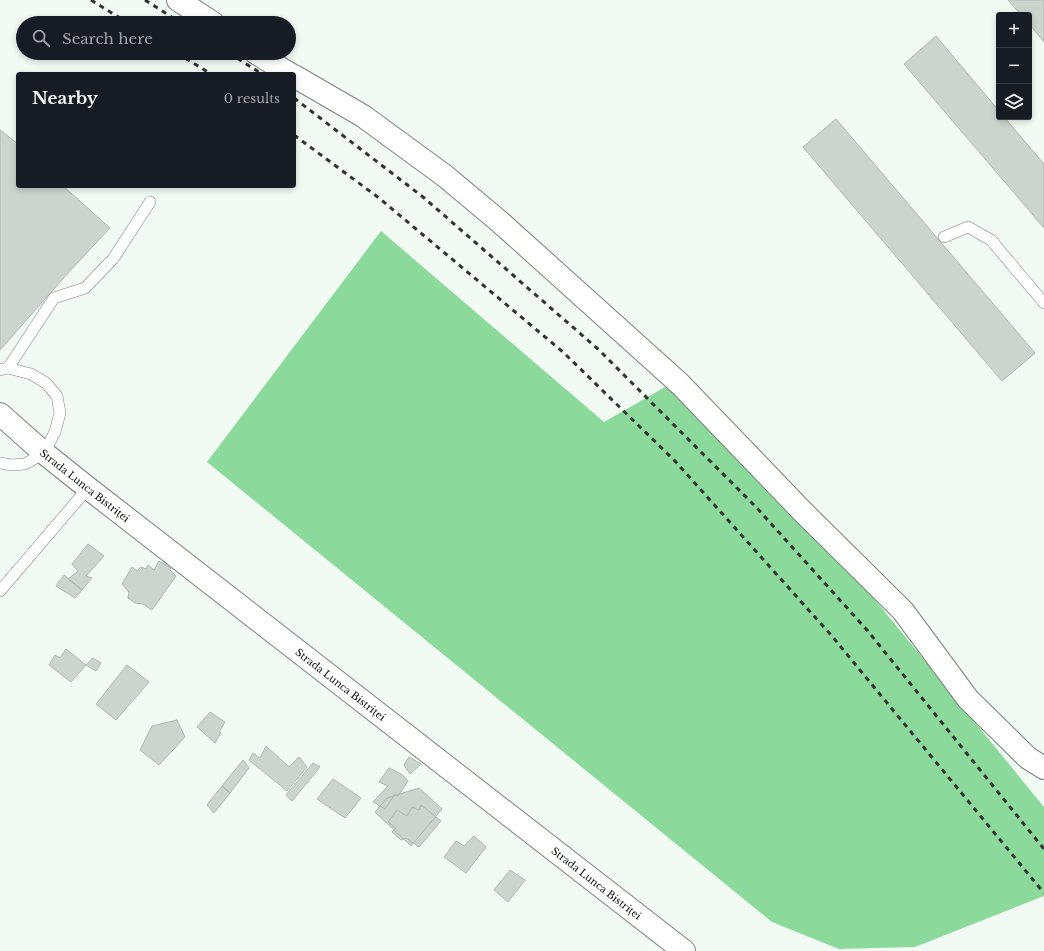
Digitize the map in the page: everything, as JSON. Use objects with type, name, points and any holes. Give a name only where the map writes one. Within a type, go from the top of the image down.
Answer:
[{"type":"street","points":[[178,0],[204,16]]},
{"type":"street","points":[[267,60],[287,72]]},
{"type":"street","points":[[296,77],[363,116],[445,176],[500,222],[680,384],[802,512],[903,611],[968,698],[1028,758],[1044,768]]},
{"type":"street","name":"Strada Lunca Bistriței","points":[[0,414],[44,453],[88,488],[684,951]]},
{"type":"lane","points":[[0,463],[11,466],[25,464],[44,453],[55,432],[60,413],[57,396],[46,383],[31,374],[4,369],[54,298],[85,288],[113,259],[150,202]]},
{"type":"lane","points":[[944,237],[968,227],[991,240],[1044,303]]},
{"type":"lane","points":[[0,591],[88,488]]},
{"type":"green space","points":[[381,231],[604,422],[672,383],[797,504],[1044,807],[1044,896],[915,947],[839,949],[772,922],[207,462]]},
{"type":"building","points":[[1008,0],[1044,0],[1044,42],[1032,28],[1032,12],[1018,12]]},
{"type":"building","points":[[936,36],[996,107],[996,120],[1007,120],[1044,164],[1044,228],[904,64]]},
{"type":"building","points":[[836,119],[1035,353],[1002,381],[803,147]]},
{"type":"building","points":[[0,130],[16,142],[16,188],[65,188],[110,228],[0,350]]},
{"type":"building","points":[[88,544],[104,556],[86,576],[92,578],[82,590],[68,579],[78,571],[72,564]]},
{"type":"building","points":[[159,561],[171,568],[170,570],[176,576],[152,610],[143,604],[135,603],[128,598],[129,592],[122,584],[132,567],[137,571],[141,567],[146,569],[148,565],[154,570]]},
{"type":"building","points":[[64,575],[82,590],[75,598],[56,586]]},
{"type":"building","points":[[66,649],[86,665],[71,682],[49,665],[55,655],[60,658]]},
{"type":"building","points":[[93,658],[101,663],[96,671],[86,665]]},
{"type":"building","points":[[127,665],[149,682],[116,720],[96,704]]},
{"type":"building","points":[[210,712],[225,722],[215,743],[197,727]]},
{"type":"building","points":[[177,720],[185,737],[159,765],[140,750],[152,726]]},
{"type":"building","points":[[266,746],[289,767],[299,757],[307,767],[287,791],[249,760],[253,753],[260,758]]},
{"type":"building","points":[[409,757],[421,764],[410,774],[404,765]]},
{"type":"building","points":[[243,760],[249,768],[230,793],[222,786]]},
{"type":"building","points":[[313,763],[320,767],[292,801],[286,795]]},
{"type":"building","points":[[389,768],[401,774],[408,781],[398,796],[395,794],[385,809],[373,802],[388,786],[379,782]]},
{"type":"building","points":[[333,779],[361,798],[345,818],[317,799]]},
{"type":"building","points":[[222,786],[230,793],[214,813],[207,805]]},
{"type":"building","points":[[419,788],[442,809],[411,846],[375,812],[387,798]]},
{"type":"building","points":[[421,805],[441,821],[419,847],[406,838],[401,840],[392,832],[396,828],[388,822],[397,810],[407,816],[412,807],[419,810]]},
{"type":"building","points":[[474,836],[486,847],[466,873],[444,857],[456,841],[464,846]]},
{"type":"building","points":[[510,870],[525,880],[508,902],[494,890]]},
{"type":"railway","points":[[91,0],[117,16]]},
{"type":"railway","points":[[145,0],[170,16]]},
{"type":"railway","points":[[188,60],[208,72]]},
{"type":"railway","points":[[240,60],[259,72]]},
{"type":"railway","points":[[296,100],[423,197],[598,349],[756,507],[867,630],[1044,849]]},
{"type":"railway","points":[[296,136],[379,198],[563,352],[675,461],[831,635],[1044,893]]}]
